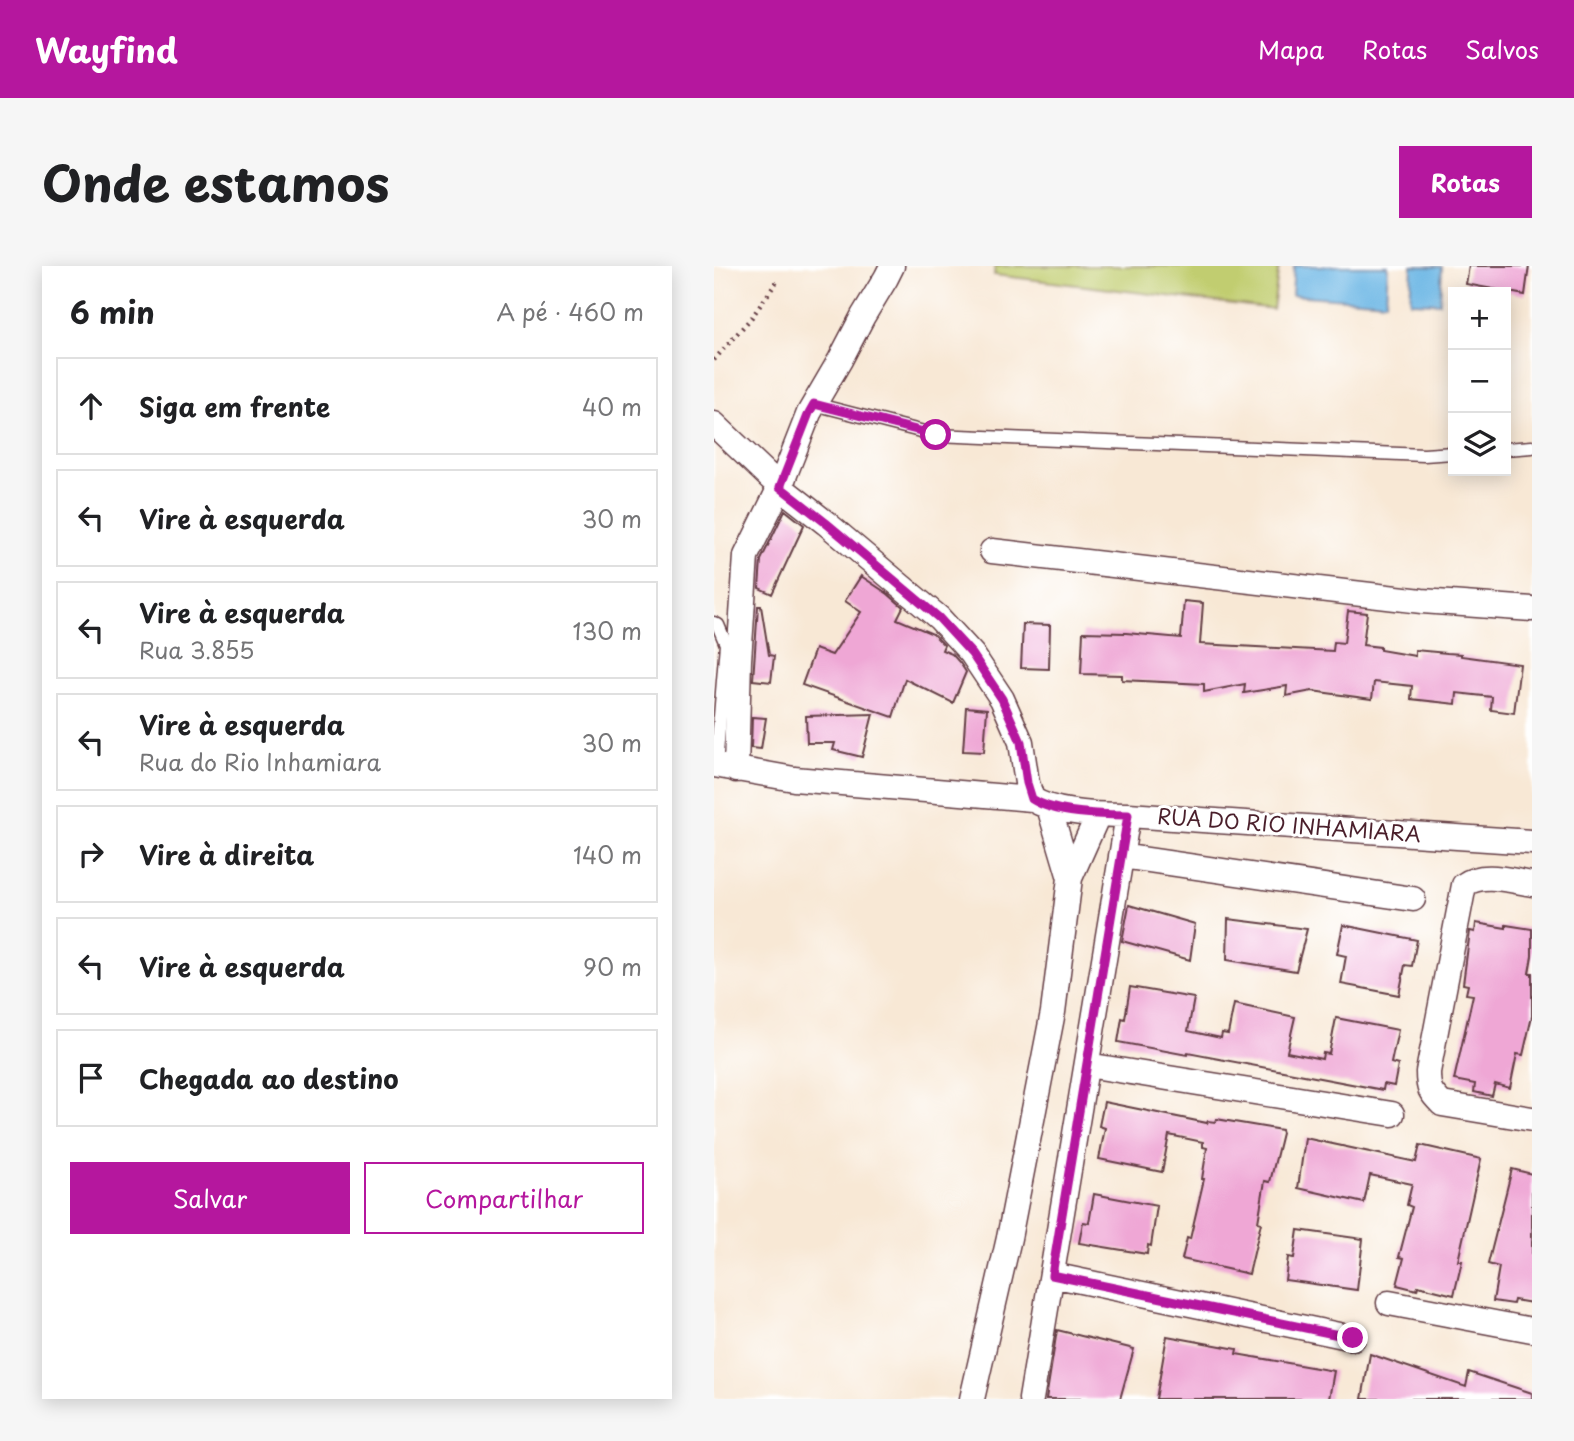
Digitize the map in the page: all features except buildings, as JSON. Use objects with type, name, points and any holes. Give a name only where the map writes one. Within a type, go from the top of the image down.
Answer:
[{"type":"street","points":[[722,767],[739,660],[746,556],[780,487],[809,413],[892,266]]},
{"type":"street","points":[[714,424],[780,487],[939,618],[972,654],[1002,699],[1021,742],[1027,783],[1040,803],[1070,878]]},
{"type":"street","points":[[992,551],[1422,601],[1532,609]]},
{"type":"street","name":"RUA DO RIO INHAMIARA","points":[[722,767],[794,779],[1040,803],[1098,815],[1532,842]]},
{"type":"street","points":[[972,1399],[1009,1238],[1050,1025],[1070,878],[1098,815]]},
{"type":"street","points":[[1031,1399],[1128,815]]},
{"type":"street","points":[[1121,856],[1413,899]]},
{"type":"street","points":[[1532,884],[1486,877],[1464,885],[1428,1072],[1428,1086],[1431,1094],[1442,1104],[1532,1119]]},
{"type":"street","points":[[1087,1065],[1392,1114]]},
{"type":"street","points":[[1052,1275],[1353,1338]]},
{"type":"street","points":[[1389,1303],[1532,1330]]},
{"type":"lane","points":[[814,404],[936,435],[1424,455],[1448,453]]},
{"type":"lane","points":[[1511,449],[1532,447]]},
{"type":"lane","points":[[714,623],[718,625],[726,644],[722,767]]},
{"type":"path","points":[[714,360],[752,317],[778,280]]},
{"type":"green space","points":[[995,266],[1279,266],[1273,309],[994,275]]},
{"type":"water","points":[[1294,266],[1388,266],[1386,302],[1292,295]]},
{"type":"water","points":[[1412,266],[1442,267],[1440,303],[1410,302]]},
{"type":"route","points":[[936,435],[814,404],[780,487],[939,618],[972,654],[1002,699],[1021,742],[1032,799],[1049,807],[1098,815],[1128,815],[1052,1275],[1353,1338]]}]
